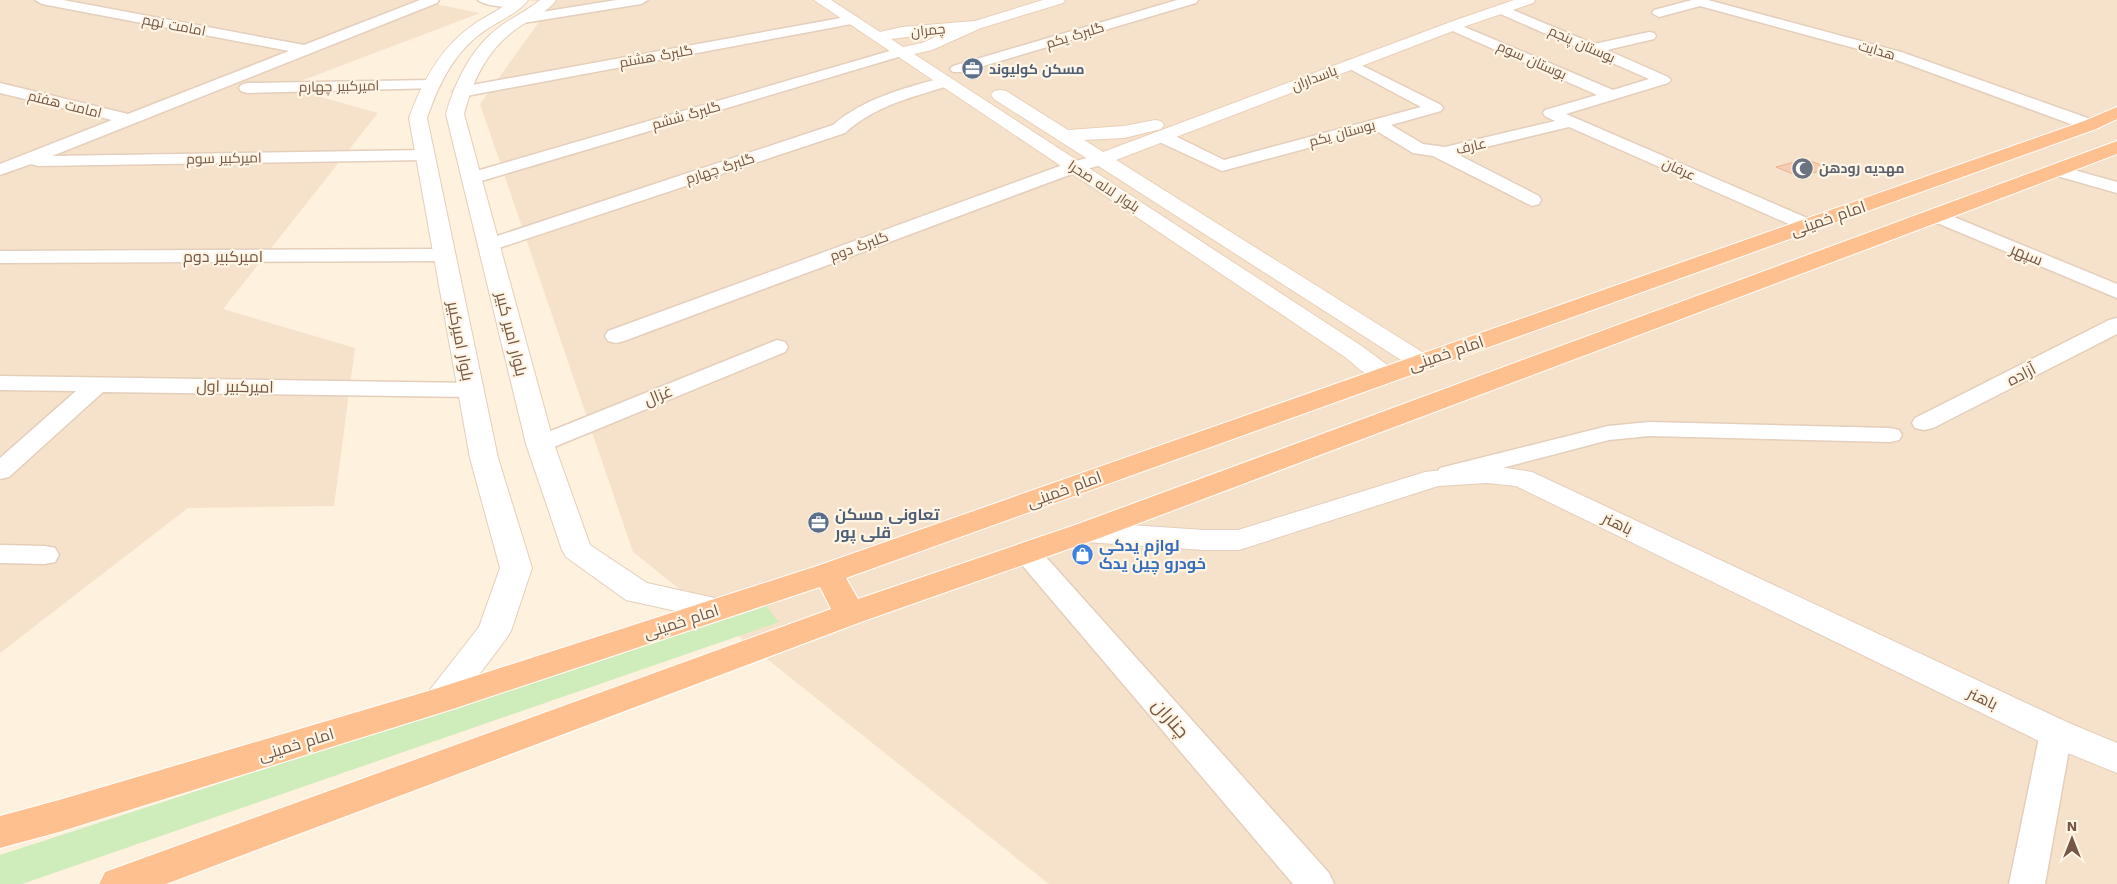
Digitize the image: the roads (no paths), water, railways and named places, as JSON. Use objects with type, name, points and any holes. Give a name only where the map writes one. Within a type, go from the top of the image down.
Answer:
[{"type":"highway","name":"امام خمینی","points":[[0,832],[59,816],[441,700],[828,573],[2090,126],[2117,112]]},
{"type":"highway","points":[[119,884],[850,614],[1086,532],[1937,216],[2117,147]]},
{"type":"highway","points":[[1712,259],[1759,281]]},
{"type":"highway","points":[[828,573],[850,614]]},
{"type":"main road","points":[[520,8],[502,33],[487,48],[461,92],[455,114],[418,118],[426,95],[432,85],[455,49],[472,32],[520,8],[549,0]]},
{"type":"main road","name":"بلوار لاله صحرا","points":[[821,0],[880,37],[926,47],[952,76],[1064,136],[1421,362]]},
{"type":"main road","name":"بلوار لاله صحرا","points":[[850,0],[901,42],[952,76],[1074,167],[1332,338],[1384,375]]},
{"type":"main road","name":"چمران","points":[[901,42],[976,25],[1058,0]]},
{"type":"main road","name":"پاسداران","points":[[1064,136],[1124,132],[1153,126],[1334,59],[1498,4],[1528,0]]},
{"type":"main road","name":"پاسداران","points":[[1102,160],[1453,26],[1498,4]]},
{"type":"main road","name":"چمران","points":[[926,47],[976,25]]},
{"type":"main road","points":[[1334,59],[1351,64]]},
{"type":"main road","name":"بلوار امیر کبیر","points":[[455,114],[540,444],[577,550],[637,592],[717,609]]},
{"type":"main road","name":"بلوار امیرکبیر","points":[[418,118],[484,458],[516,568],[494,630],[441,700]]},
{"type":"main road","points":[[1332,338],[1363,327]]},
{"type":"main road","name":"باهنر","points":[[1086,532],[1204,540],[1239,540],[1435,478],[1487,474],[1522,478],[2056,733],[2117,759]]},
{"type":"main road","points":[[1167,502],[1161,513],[1162,524],[1174,533],[1204,540]]},
{"type":"street","name":"امامت نهم","points":[[42,0],[306,50]]},
{"type":"street","points":[[0,170],[432,0]]},
{"type":"street","points":[[485,0],[520,8],[641,0]]},
{"type":"street","name":"گلبرگ یکم","points":[[952,76],[1191,0]]},
{"type":"street","name":"هدایت","points":[[1659,13],[1700,2],[1896,55],[2090,126]]},
{"type":"street","name":"بوستان پنجم","points":[[1498,4],[1663,80],[1612,95]]},
{"type":"street","name":"گلبرگ هشتم","points":[[461,92],[852,20]]},
{"type":"street","name":"بوستان سوم","points":[[1453,26],[1612,95]]},
{"type":"street","points":[[1593,49],[1649,36]]},
{"type":"street","name":"گلبرگ ششم","points":[[472,178],[901,42]]},
{"type":"street","name":"بوستان یکم","points":[[1161,136],[1222,166],[1435,108],[1351,64]]},
{"type":"street","name":"گلبرگ چهارم","points":[[489,245],[839,129],[849,118],[878,104],[952,76]]},
{"type":"street","name":"امیرکبیر چهارم","points":[[247,88],[432,85]]},
{"type":"street","name":"امامت هفتم","points":[[0,88],[130,119]]},
{"type":"street","name":"عرفان","points":[[1612,95],[1551,113],[1807,225]]},
{"type":"street","name":"عارف","points":[[1377,124],[1419,149],[1445,152],[1570,122]]},
{"type":"street","points":[[1437,151],[1532,200]]},
{"type":"street","name":"امیرکبیر سوم","points":[[23,161],[426,155]]},
{"type":"street","name":"گلبرگ دوم","points":[[616,336],[1074,167],[1102,160]]},
{"type":"street","points":[[2056,170],[2117,188]]},
{"type":"street","name":"سپهر","points":[[1937,216],[2117,292]]},
{"type":"street","name":"امیرکبیر دوم","points":[[0,257],[445,255]]},
{"type":"street","name":"آزاده","points":[[1924,423],[2117,324]]},
{"type":"street","name":"غزال","points":[[540,444],[777,346]]},
{"type":"street","name":"امیرکبیر اول","points":[[0,383],[471,390]]},
{"type":"street","points":[[0,471],[98,384]]},
{"type":"street","points":[[1435,478],[1608,433],[1649,429],[1890,435]]},
{"type":"street","name":"چناران","points":[[1026,552],[1316,884]]},
{"type":"street","points":[[0,554],[45,555]]},
{"type":"street","points":[[2027,884],[2056,733]]},
{"type":"place","name":"مسکن کولیوند","points":[[973,69]]},
{"type":"place","name":"مهدیه رودهن","points":[[1803,168]]},
{"type":"place","name":"تعاونی مسکن قلی پور","points":[[819,523]]},
{"type":"place","name":"لوازم یدکی خودرو چین یدک","points":[[1083,554]]}]
